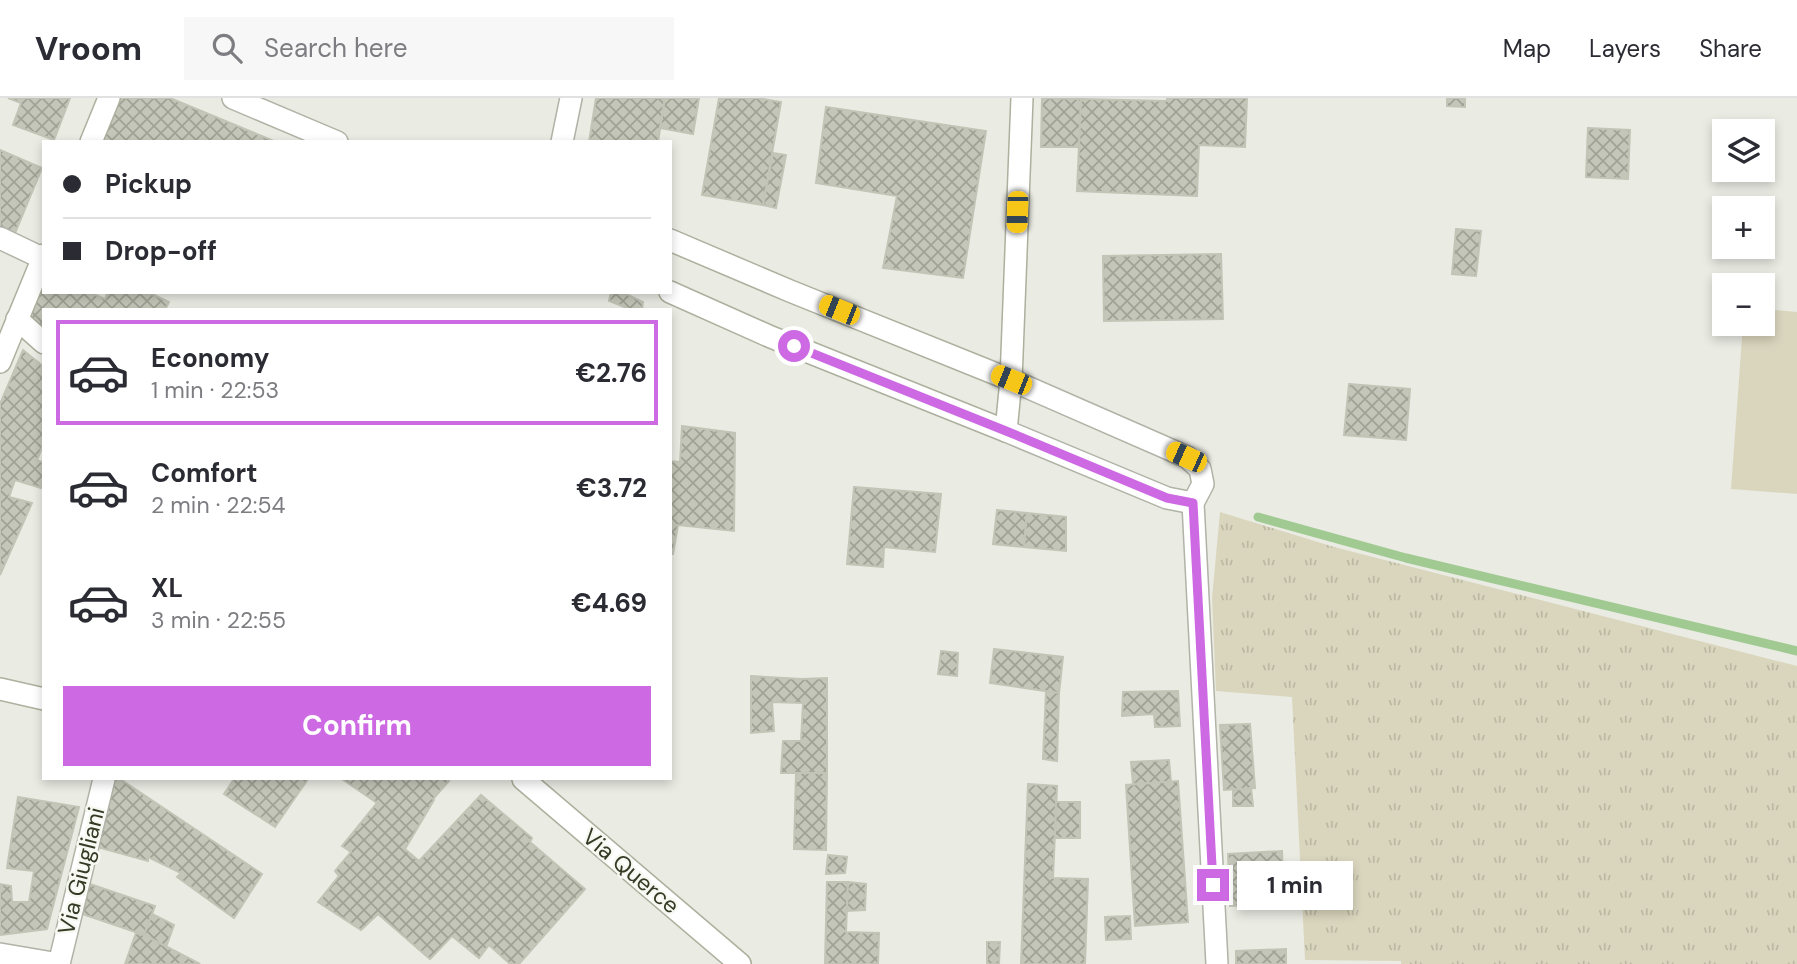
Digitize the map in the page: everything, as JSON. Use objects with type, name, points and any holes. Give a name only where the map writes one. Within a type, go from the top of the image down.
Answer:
[{"type":"street","points":[[92,140],[109,98]]},
{"type":"street","points":[[233,98],[332,140]]},
{"type":"street","points":[[562,140],[571,98]]},
{"type":"street","points":[[1006,431],[1011,380],[1016,99]]},
{"type":"street","points":[[0,238],[42,257]]},
{"type":"street","points":[[672,241],[1011,380],[1186,457],[1200,469],[1202,484],[1193,503],[1217,964]]},
{"type":"street","points":[[0,362],[42,259]]},
{"type":"street","points":[[672,293],[771,337],[1167,498],[1193,503]]},
{"type":"street","points":[[17,319],[42,341]]},
{"type":"street","points":[[0,689],[42,699]]},
{"type":"street","name":"Via Giugliani","points":[[59,964],[104,780]]},
{"type":"street","name":"Via Querce","points":[[524,780],[740,964]]},
{"type":"street","points":[[0,954],[59,964]]},
{"type":"green space","points":[[1775,310],[1797,312],[1797,494],[1731,489],[1742,336],[1775,336]]},
{"type":"green space","points":[[1220,512],[1334,547],[1797,666],[1797,964],[1401,964],[1401,961],[1305,960],[1292,697],[1216,691],[1212,598]]},
{"type":"building","points":[[8,98],[70,98],[54,140],[13,125],[21,103]]},
{"type":"building","points":[[116,98],[170,98],[271,140],[100,140]]},
{"type":"building","points":[[596,98],[665,98],[658,140],[589,140]]},
{"type":"building","points":[[665,98],[699,98],[693,134],[660,128]]},
{"type":"building","points":[[719,98],[757,98],[781,102],[763,205],[702,195]]},
{"type":"building","points":[[1042,98],[1081,99],[1079,147],[1041,147]]},
{"type":"building","points":[[1167,98],[1247,98],[1245,147],[1199,145],[1197,196],[1077,191],[1081,99],[1167,101]]},
{"type":"building","points":[[1447,98],[1465,98],[1465,107],[1447,106]]},
{"type":"building","points":[[826,107],[986,131],[963,278],[883,268],[897,196],[816,183]]},
{"type":"building","points":[[1588,128],[1630,130],[1628,179],[1586,177]]},
{"type":"building","points":[[0,150],[42,168],[13,238],[0,233]]},
{"type":"building","points":[[773,153],[786,155],[776,208],[763,205]]},
{"type":"building","points":[[1456,229],[1481,231],[1476,276],[1452,274]]},
{"type":"building","points":[[1221,254],[1223,319],[1104,321],[1103,256]]},
{"type":"building","points":[[42,286],[42,294],[94,294],[105,299],[107,294],[152,294],[169,302],[166,308],[42,308],[42,327],[28,322]]},
{"type":"building","points":[[611,294],[626,294],[643,302],[642,308],[627,308],[609,301]]},
{"type":"building","points":[[23,350],[42,365],[42,448],[37,460],[42,462],[42,486],[41,488],[15,480],[9,497],[32,503],[0,575],[0,404]]},
{"type":"building","points":[[1349,384],[1410,389],[1406,440],[1344,435]]},
{"type":"building","points":[[682,426],[735,433],[734,531],[678,525],[672,554],[672,461],[680,462]]},
{"type":"building","points":[[854,487],[941,494],[935,552],[884,547],[883,567],[847,564]]},
{"type":"building","points":[[997,510],[1027,513],[1024,547],[993,544]]},
{"type":"building","points":[[1027,513],[1066,517],[1066,551],[1024,547]]},
{"type":"building","points":[[994,649],[1063,657],[1059,693],[990,683]]},
{"type":"building","points":[[941,651],[958,653],[957,676],[938,674]]},
{"type":"building","points":[[751,676],[827,678],[827,773],[781,773],[783,741],[801,741],[803,703],[772,702],[774,731],[751,733]]},
{"type":"building","points":[[1046,691],[1059,693],[1057,761],[1043,759]]},
{"type":"building","points":[[1178,691],[1180,726],[1155,727],[1154,714],[1122,716],[1123,692]]},
{"type":"building","points":[[1250,724],[1255,788],[1224,790],[1220,725]]},
{"type":"building","points":[[1169,760],[1171,782],[1133,784],[1131,762]]},
{"type":"building","points":[[796,773],[827,773],[826,850],[794,849]]},
{"type":"building","points":[[114,780],[121,780],[262,874],[234,918],[177,877],[181,873],[148,857],[148,861],[94,846]]},
{"type":"building","points":[[233,780],[307,780],[275,827],[224,794]]},
{"type":"building","points":[[343,780],[448,780],[433,799],[405,849],[419,861],[481,795],[532,838],[530,842],[585,889],[519,964],[510,964],[489,945],[479,958],[452,936],[430,959],[378,914],[361,930],[318,902],[339,876],[335,871],[351,852],[342,846],[377,803]]},
{"type":"building","points":[[1178,781],[1188,922],[1135,926],[1126,785]]},
{"type":"building","points":[[1028,784],[1057,786],[1053,878],[1088,879],[1085,964],[1021,964]]},
{"type":"building","points":[[1251,788],[1253,806],[1233,806],[1233,790]]},
{"type":"building","points":[[18,797],[79,807],[47,929],[0,935],[0,884],[11,886],[12,902],[29,902],[34,871],[7,868]]},
{"type":"building","points":[[1056,802],[1080,802],[1080,838],[1055,838]]},
{"type":"building","points":[[1282,851],[1284,904],[1230,906],[1228,854]]},
{"type":"building","points":[[828,855],[847,857],[845,873],[826,874]]},
{"type":"building","points":[[827,882],[848,882],[846,932],[879,933],[878,964],[825,964]]},
{"type":"building","points":[[848,882],[866,884],[865,910],[847,911]]},
{"type":"building","points":[[90,884],[155,906],[144,935],[79,913]]},
{"type":"building","points":[[152,914],[174,925],[166,947],[144,935]]},
{"type":"building","points":[[1130,916],[1131,939],[1106,940],[1105,917]]},
{"type":"building","points":[[136,933],[144,935],[200,964],[125,964]]},
{"type":"building","points":[[987,942],[1000,942],[999,964],[987,964]]},
{"type":"building","points":[[1286,949],[1286,964],[1236,964],[1236,951]]},
{"type":"waterway","points":[[1258,517],[1406,558],[1797,651]]},
{"type":"route","points":[[794,346],[1167,498],[1193,503],[1213,885]]}]
